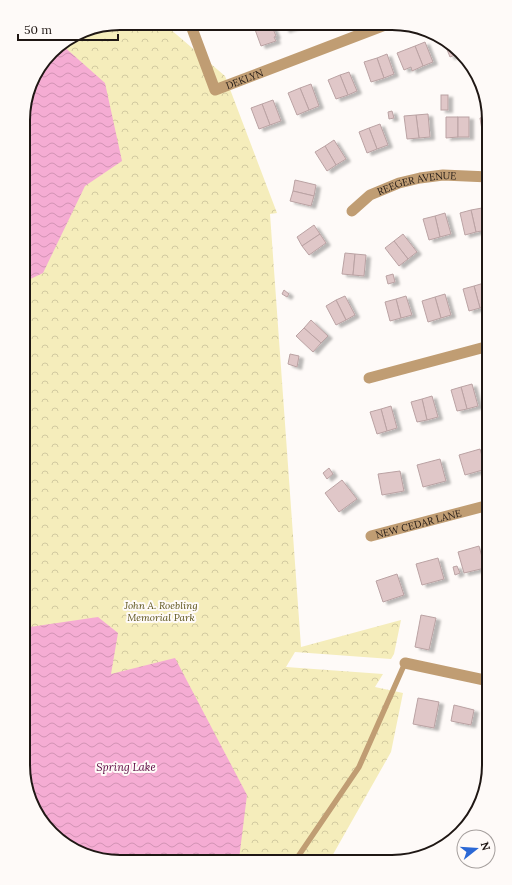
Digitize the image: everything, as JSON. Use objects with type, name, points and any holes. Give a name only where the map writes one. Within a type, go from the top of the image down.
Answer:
[{"type":"street","name":"DEKLYN","points":[[193,30],[215,90],[372,30]]},
{"type":"street","name":"REEGER AVENUE","points":[[352,211],[370,195],[399,183],[420,178],[442,176],[482,177]]},
{"type":"street","points":[[369,378],[482,348]]},
{"type":"street","name":"NEW CEDAR LANE","points":[[371,536],[482,507]]},
{"type":"street","points":[[405,663],[482,680]]},
{"type":"lane","points":[[299,855],[358,767],[405,663]]},
{"type":"green space","name":"John A. Roebling Memorial Park","points":[[120,30],[171,30],[225,76],[277,213],[270,214],[301,647],[401,620],[394,654],[391,659],[295,652],[286,667],[383,674],[375,687],[403,693],[391,752],[333,855],[120,855],[97,852],[80,846],[61,833],[52,824],[39,805],[32,782],[30,765],[30,120],[33,97],[42,75],[56,56],[70,45],[86,37],[97,33]]},
{"type":"water","points":[[66,48],[105,83],[122,161],[85,186],[43,273],[30,279],[31,109],[33,97],[42,75],[56,56]]},
{"type":"water","name":"Spring Lake","points":[[98,617],[118,633],[111,674],[175,658],[247,795],[240,855],[109,854],[97,852],[80,846],[61,833],[52,824],[39,805],[31,776],[30,627]]},
{"type":"building","points":[[255,30],[274,30],[276,41],[261,46]]},
{"type":"building","points":[[425,42],[433,62],[423,66],[415,46]]},
{"type":"building","points":[[415,46],[423,66],[412,71],[411,67],[404,70],[397,53]]},
{"type":"building","points":[[447,49],[454,55],[450,57]]},
{"type":"building","points":[[387,54],[394,74],[384,78],[377,58]]},
{"type":"building","points":[[377,58],[384,78],[371,82],[364,62]]},
{"type":"building","points":[[349,72],[357,91],[348,95],[340,75]]},
{"type":"building","points":[[340,75],[348,95],[336,99],[328,80]]},
{"type":"building","points":[[311,84],[319,106],[309,110],[300,88]]},
{"type":"building","points":[[300,88],[309,110],[297,115],[288,93]]},
{"type":"building","points":[[441,95],[448,95],[448,110],[441,110]]},
{"type":"building","points":[[273,100],[281,121],[270,125],[262,104]]},
{"type":"building","points":[[262,104],[270,125],[259,129],[251,108]]},
{"type":"building","points":[[392,111],[394,118],[389,119],[388,112]]},
{"type":"building","points":[[428,114],[430,137],[419,138],[416,115]]},
{"type":"building","points":[[416,115],[419,138],[407,139],[404,116]]},
{"type":"building","points":[[446,117],[458,117],[458,137],[446,138]]},
{"type":"building","points":[[458,117],[469,117],[469,137],[458,137]]},
{"type":"building","points":[[480,118],[482,118],[482,130]]},
{"type":"building","points":[[380,124],[388,145],[377,149],[369,128]]},
{"type":"building","points":[[369,128],[377,149],[367,153],[359,132]]},
{"type":"building","points":[[334,140],[346,159],[336,165],[325,146]]},
{"type":"building","points":[[325,146],[336,165],[327,171],[315,152]]},
{"type":"building","points":[[295,180],[316,185],[314,196],[293,191]]},
{"type":"building","points":[[293,191],[314,196],[311,206],[290,201]]},
{"type":"building","points":[[482,208],[482,231],[476,232],[471,210]]},
{"type":"building","points":[[471,210],[476,232],[465,235],[460,213]]},
{"type":"building","points":[[445,213],[451,234],[440,237],[435,216]]},
{"type":"building","points":[[435,216],[440,237],[429,240],[423,219]]},
{"type":"building","points":[[314,225],[320,234],[302,246],[297,237]]},
{"type":"building","points":[[320,234],[326,243],[309,255],[302,246]]},
{"type":"building","points":[[403,234],[417,252],[408,259],[394,241]]},
{"type":"building","points":[[394,241],[408,259],[399,266],[385,248]]},
{"type":"building","points":[[345,253],[355,254],[353,275],[342,274]]},
{"type":"building","points":[[355,254],[366,255],[364,276],[353,275]]},
{"type":"building","points":[[393,274],[395,282],[388,284],[386,276]]},
{"type":"building","points":[[482,284],[482,307],[480,308],[474,286]]},
{"type":"building","points":[[474,286],[480,308],[469,311],[463,289]]},
{"type":"building","points":[[284,290],[289,294],[287,297],[282,294]]},
{"type":"building","points":[[445,294],[451,315],[441,318],[435,297]]},
{"type":"building","points":[[345,296],[355,315],[346,320],[336,300]]},
{"type":"building","points":[[406,296],[412,315],[401,318],[396,299]]},
{"type":"building","points":[[435,297],[441,318],[428,322],[422,301]]},
{"type":"building","points":[[396,299],[401,318],[390,321],[385,302]]},
{"type":"building","points":[[336,300],[346,320],[336,325],[326,306]]},
{"type":"building","points":[[311,320],[328,336],[321,343],[304,328]]},
{"type":"building","points":[[304,328],[321,343],[313,352],[296,336]]},
{"type":"building","points":[[290,354],[299,356],[297,367],[288,364]]},
{"type":"building","points":[[472,384],[478,406],[467,409],[461,387]]},
{"type":"building","points":[[461,387],[467,409],[457,411],[451,390]]},
{"type":"building","points":[[432,396],[438,417],[427,420],[422,399]]},
{"type":"building","points":[[422,399],[427,420],[417,422],[411,402]]},
{"type":"building","points":[[391,406],[397,428],[387,431],[381,409]]},
{"type":"building","points":[[381,409],[387,431],[377,434],[370,412]]},
{"type":"building","points":[[480,449],[482,456],[482,470],[465,475],[459,455]]},
{"type":"building","points":[[440,459],[446,481],[423,487],[417,465]]},
{"type":"building","points":[[329,468],[333,474],[327,479],[323,473]]},
{"type":"building","points":[[400,471],[404,491],[382,495],[378,474]]},
{"type":"building","points":[[342,480],[357,499],[339,512],[325,493]]},
{"type":"building","points":[[479,546],[482,557],[482,569],[464,573],[458,552]]},
{"type":"building","points":[[438,558],[444,579],[422,585],[416,564]]},
{"type":"building","points":[[457,566],[460,573],[455,575],[453,567]]},
{"type":"building","points":[[397,574],[404,595],[383,602],[376,581]]},
{"type":"building","points":[[421,615],[436,618],[429,650],[415,647]]},
{"type":"building","points":[[418,698],[439,702],[434,728],[413,724]]},
{"type":"building","points":[[454,705],[474,710],[471,725],[451,721]]}]
